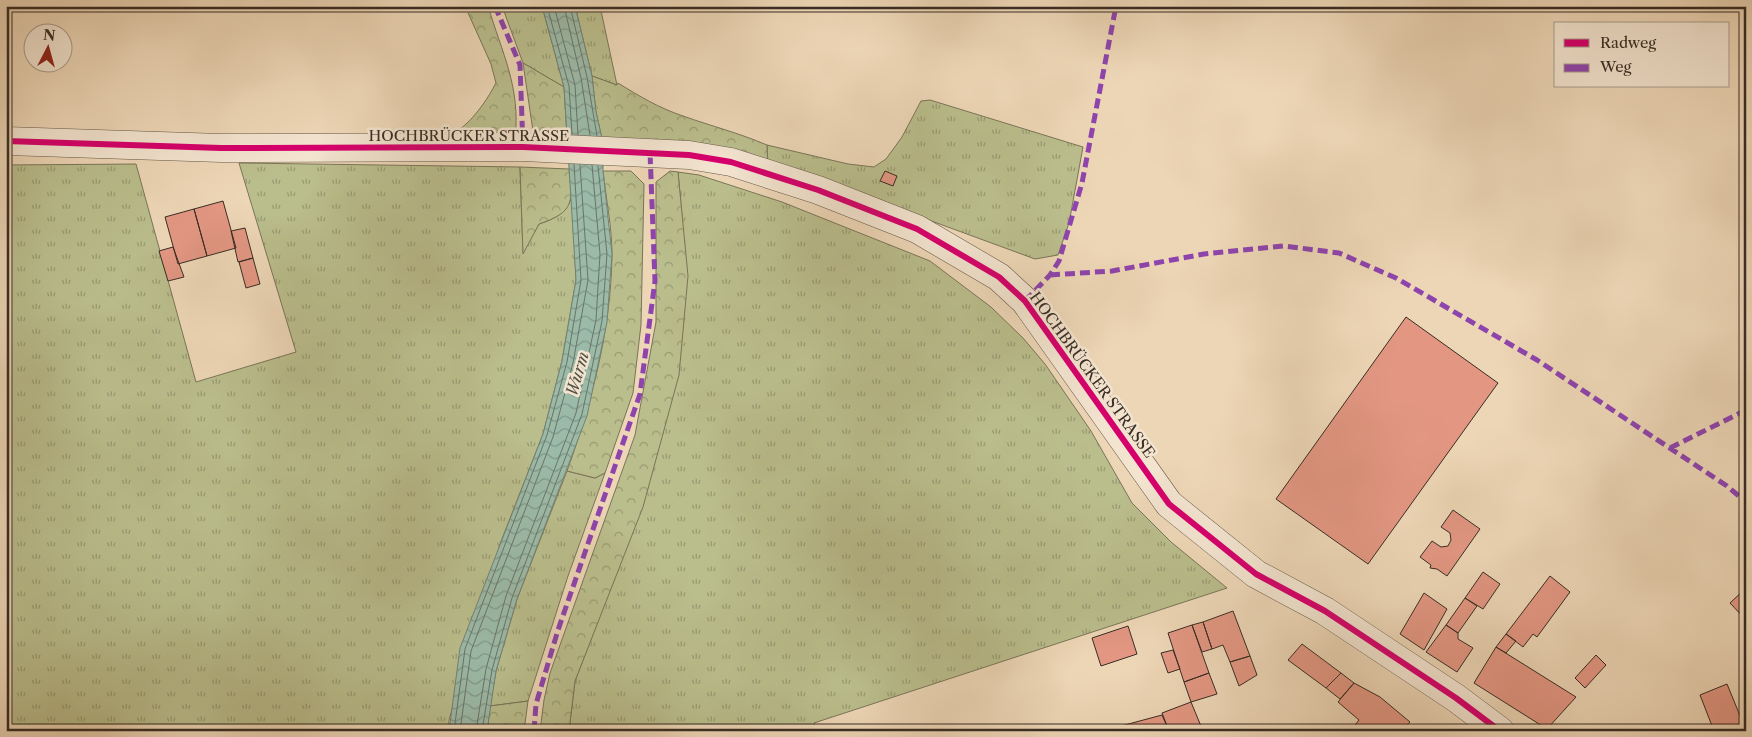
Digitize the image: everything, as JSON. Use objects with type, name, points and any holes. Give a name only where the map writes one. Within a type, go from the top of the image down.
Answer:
[{"type":"street","name":"HOCHBRÜCKER STRASSE","points":[[6,141],[221,148],[523,147],[689,155],[731,162],[818,190],[917,229],[999,276],[1025,300],[1169,504],[1256,574],[1325,610],[1456,698],[1500,731]]},
{"type":"green space","points":[[465,6],[488,6],[513,87],[516,121],[515,139],[440,142],[463,127],[470,120],[496,83],[491,64]]},
{"type":"green space","points":[[502,6],[542,6],[564,87],[523,63]]},
{"type":"green space","points":[[575,6],[600,6],[617,85],[592,76]]},
{"type":"green space","points":[[523,63],[564,87],[567,137],[534,138]]},
{"type":"green space","points":[[592,76],[617,85],[618,83],[674,113],[767,145],[768,166],[603,143],[596,112]]},
{"type":"green space","points":[[930,100],[1083,147],[1069,223],[1058,255],[1035,259],[926,219],[768,166],[767,145],[848,164],[874,167],[886,159],[902,137],[921,101]]},
{"type":"green space","points":[[239,163],[520,167],[523,252],[539,224],[558,215],[566,208],[572,198],[576,280],[562,361],[543,434],[500,544],[449,720],[449,731],[6,731],[6,165],[136,164],[196,382],[296,352]]},
{"type":"green space","points":[[520,167],[569,169],[571,190],[569,205],[559,215],[539,224],[523,254]]},
{"type":"green space","points":[[603,171],[631,171],[644,184],[641,325],[633,393],[605,473],[595,478],[567,471],[592,392],[608,310],[612,244]]},
{"type":"green space","points":[[670,171],[678,172],[688,276],[679,375],[643,507],[575,681],[569,731],[540,731],[550,673],[635,435],[656,322],[656,182]]},
{"type":"green space","points":[[678,172],[699,175],[782,202],[930,261],[991,307],[1023,338],[1045,364],[1091,431],[1132,503],[1171,542],[1227,588],[814,723],[817,731],[569,731],[575,681],[607,597],[682,216]]},
{"type":"green space","points":[[567,471],[595,478],[605,473],[568,576],[528,701],[490,706],[496,671],[517,599]]},
{"type":"green space","points":[[528,701],[524,731],[487,731],[490,706]]},
{"type":"water","name":"Wurm","points":[[542,6],[575,6],[592,76],[596,112],[603,143],[603,171],[612,254],[607,322],[587,416],[517,599],[496,671],[487,731],[449,731],[460,648],[543,434],[562,361],[576,280],[564,87]]},
{"type":"building","points":[[885,171],[897,176],[893,186],[880,181]]},
{"type":"building","points":[[223,201],[236,248],[207,256],[194,209]]},
{"type":"building","points":[[194,209],[207,256],[178,264],[165,217]]},
{"type":"building","points":[[245,228],[253,258],[238,262],[231,231]]},
{"type":"building","points":[[173,247],[184,277],[168,281],[159,251]]},
{"type":"building","points":[[253,258],[260,284],[246,288],[239,262]]},
{"type":"building","points":[[1406,317],[1498,383],[1368,564],[1276,499]]},
{"type":"building","points":[[1453,510],[1480,529],[1447,576],[1437,569],[1430,568],[1431,565],[1420,557],[1432,541],[1441,547],[1448,546],[1451,540],[1450,533],[1441,527]]},
{"type":"building","points":[[1483,572],[1500,584],[1483,609],[1465,598]]},
{"type":"building","points":[[1550,576],[1570,592],[1537,637],[1533,634],[1523,647],[1506,634]]},
{"type":"building","points":[[1746,588],[1746,620],[1730,603]]},
{"type":"building","points":[[1424,593],[1447,609],[1424,650],[1400,634]]},
{"type":"building","points":[[1465,598],[1477,606],[1458,633],[1446,625]]},
{"type":"building","points":[[1233,611],[1250,656],[1230,662],[1223,645],[1212,649],[1203,622]]},
{"type":"building","points":[[1203,622],[1212,649],[1202,652],[1192,625]]},
{"type":"building","points":[[1192,625],[1209,673],[1184,682],[1168,633]]},
{"type":"building","points":[[1446,625],[1458,633],[1458,639],[1473,648],[1457,672],[1426,652]]},
{"type":"building","points":[[1128,626],[1137,654],[1101,666],[1092,638]]},
{"type":"building","points":[[1506,634],[1516,641],[1506,653],[1496,647]]},
{"type":"building","points":[[1302,644],[1341,673],[1326,688],[1288,660]]},
{"type":"building","points":[[1496,647],[1576,697],[1547,729],[1474,683]]},
{"type":"building","points":[[1173,650],[1180,669],[1168,673],[1161,653]]},
{"type":"building","points":[[1596,655],[1606,665],[1585,688],[1575,678]]},
{"type":"building","points":[[1250,656],[1257,675],[1239,686],[1230,662]]},
{"type":"building","points":[[1209,673],[1217,694],[1191,702],[1184,682]]},
{"type":"building","points":[[1341,673],[1354,683],[1340,699],[1326,688]]},
{"type":"building","points":[[1354,683],[1380,697],[1410,722],[1402,731],[1350,731],[1359,720],[1338,702]]},
{"type":"building","points":[[1727,684],[1743,723],[1724,731],[1714,731],[1700,695]]},
{"type":"building","points":[[1191,702],[1203,731],[1169,731],[1162,713]]},
{"type":"building","points":[[1162,715],[1169,731],[1123,731],[1121,726]]},
{"type":"marked path","points":[[495,6],[520,65],[523,147]]},
{"type":"marked path","points":[[1025,301],[1050,275],[1059,261],[1082,183],[1116,6]]},
{"type":"marked path","points":[[534,731],[536,704],[558,630],[640,394],[655,281],[650,152]]},
{"type":"marked path","points":[[1050,275],[1112,271],[1204,254],[1284,246],[1339,253],[1396,278],[1537,360],[1727,486],[1746,502]]},
{"type":"marked path","points":[[1670,448],[1746,410]]},
{"type":"cycle path","points":[[6,141],[221,148],[523,147],[689,155],[731,162],[818,190],[917,229],[999,277],[1025,301],[1169,504],[1256,574],[1325,611],[1456,698],[1500,731]]}]
